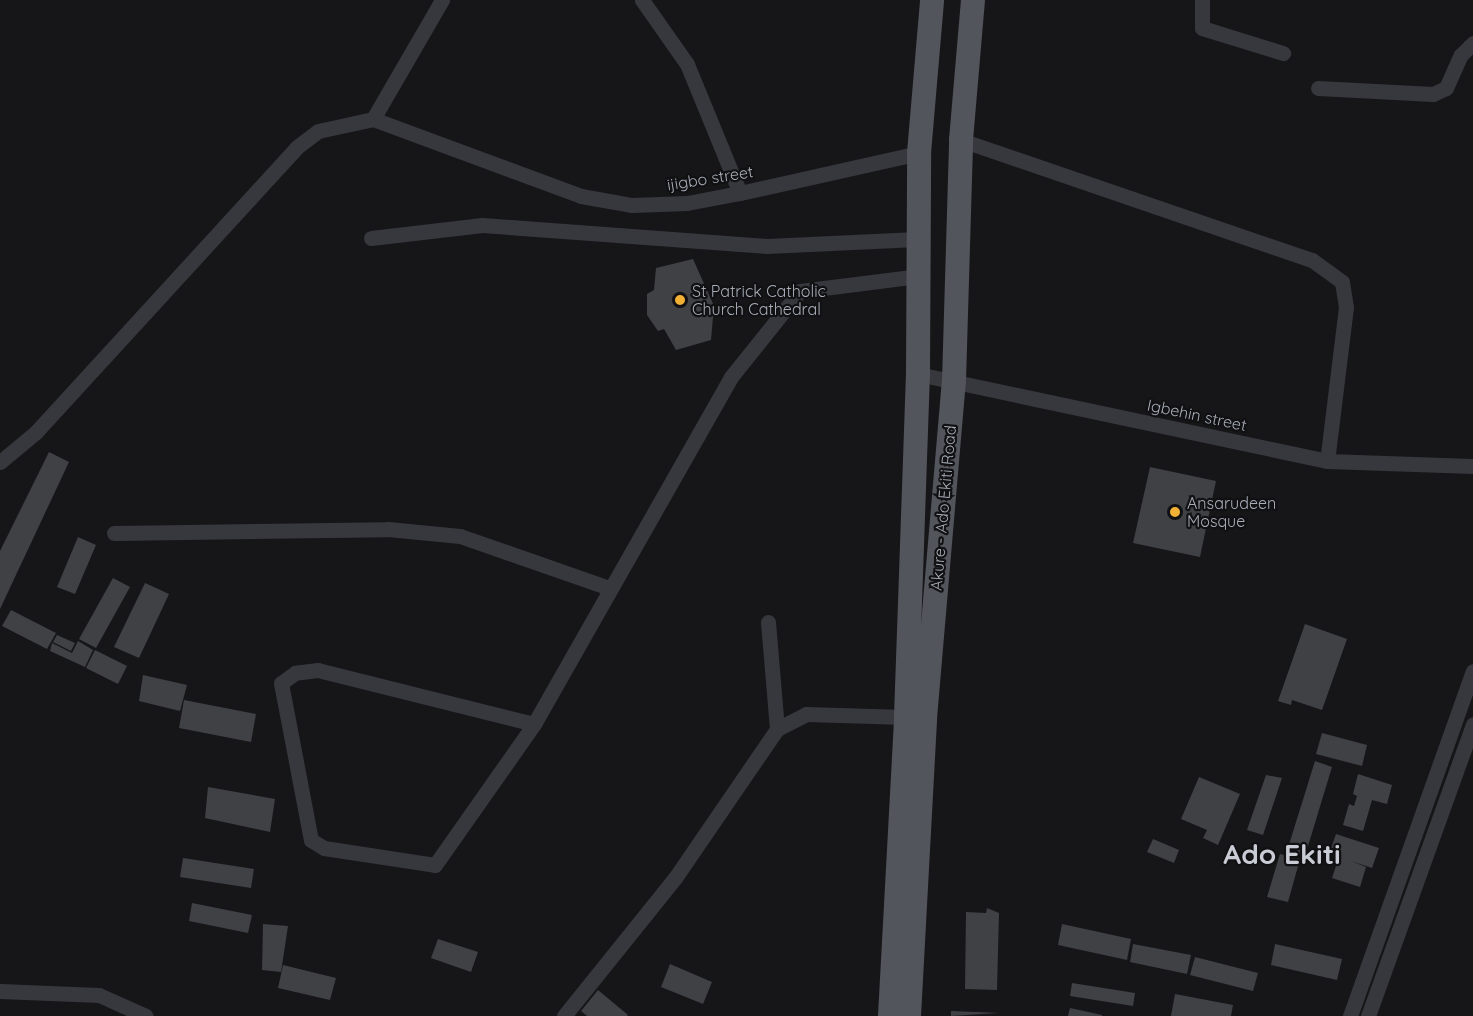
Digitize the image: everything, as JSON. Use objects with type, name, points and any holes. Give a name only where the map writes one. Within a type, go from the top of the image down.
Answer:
[{"type":"main road","name":"Akure - Ado Ekiti Road","points":[[890,1016],[906,717],[918,374],[919,153],[932,0]]},
{"type":"main road","name":"Akure - Ado Ekiti Road","points":[[909,1016],[925,718],[954,381],[961,140],[974,0]]},
{"type":"street","points":[[0,462],[44,423],[297,147],[318,131],[374,119],[441,0]]},
{"type":"street","points":[[642,0],[687,64],[740,193]]},
{"type":"street","points":[[1202,0],[1202,28],[1283,53]]},
{"type":"street","points":[[1318,88],[1433,94],[1446,88],[1461,55],[1473,43]]},
{"type":"street","name":"ijigbo street","points":[[374,119],[581,196],[632,205],[687,203],[919,153]]},
{"type":"street","points":[[961,140],[1312,260],[1342,282],[1346,307],[1327,460]]},
{"type":"street","points":[[371,238],[482,225],[767,246],[917,239]]},
{"type":"street","points":[[534,723],[318,670],[296,673],[281,683],[311,840],[324,848],[424,866],[435,865],[446,856],[534,723],[731,377],[800,291],[918,276]]},
{"type":"street","name":"Igbehin street","points":[[918,374],[1327,460],[1473,466]]},
{"type":"street","points":[[114,533],[388,528],[460,536],[609,588]]},
{"type":"street","points":[[768,622],[777,729]]},
{"type":"street","points":[[1350,1016],[1473,671]]},
{"type":"street","points":[[564,1016],[675,878],[777,729],[806,714],[906,717]]},
{"type":"street","points":[[1368,1016],[1473,724]]},
{"type":"street","points":[[0,991],[99,995],[146,1016]]},
{"type":"building","name":"St Patrick Catholic Church Cathedral","points":[[693,259],[714,306],[711,340],[676,350],[664,329],[658,331],[647,315],[647,294],[654,290],[656,268]]},
{"type":"building","points":[[49,452],[69,462],[0,609],[0,551]]},
{"type":"building","name":"Ansarudeen Mosque","points":[[1150,467],[1216,481],[1200,557],[1133,543]]},
{"type":"building","points":[[78,537],[96,545],[75,594],[57,587]]},
{"type":"building","points":[[113,578],[130,587],[96,648],[79,639]]},
{"type":"building","points":[[145,583],[169,594],[139,658],[114,647]]},
{"type":"building","points":[[11,610],[56,633],[47,649],[2,626]]},
{"type":"building","points":[[1305,624],[1347,639],[1322,710],[1292,700],[1291,705],[1278,701]]},
{"type":"building","points":[[57,635],[75,643],[71,651],[53,642]]},
{"type":"building","points":[[78,641],[93,650],[85,667],[50,651],[52,643],[72,653]]},
{"type":"building","points":[[95,650],[127,666],[118,684],[86,668]]},
{"type":"building","points":[[143,675],[187,685],[180,711],[139,701]]},
{"type":"building","points":[[184,700],[256,714],[251,742],[179,728]]},
{"type":"building","points":[[1322,733],[1367,745],[1362,766],[1316,754]]},
{"type":"building","points":[[1315,761],[1332,767],[1305,856],[1287,851]]},
{"type":"building","points":[[1358,774],[1392,785],[1387,804],[1372,800],[1363,831],[1343,825],[1349,804],[1354,806],[1357,796],[1353,794]]},
{"type":"building","points":[[1266,775],[1282,778],[1263,835],[1247,830]]},
{"type":"building","points":[[1199,777],[1240,794],[1218,845],[1203,838],[1207,830],[1181,819]]},
{"type":"building","points":[[208,787],[275,799],[270,832],[205,818]]},
{"type":"building","points":[[1336,834],[1379,848],[1372,868],[1351,861],[1366,867],[1360,887],[1332,878],[1339,857],[1329,854]]},
{"type":"building","points":[[1153,839],[1179,850],[1174,863],[1147,852]]},
{"type":"building","points":[[1280,854],[1300,859],[1288,902],[1267,897]]},
{"type":"building","points":[[183,858],[254,869],[251,888],[180,877]]},
{"type":"building","points":[[192,903],[252,915],[248,933],[189,921]]},
{"type":"building","points":[[987,908],[999,913],[997,990],[965,989],[966,912],[986,913]]},
{"type":"building","points":[[263,924],[288,926],[281,972],[262,970]]},
{"type":"building","points":[[1062,924],[1131,939],[1127,960],[1058,945]]},
{"type":"building","points":[[438,939],[478,952],[471,972],[431,958]]},
{"type":"building","points":[[1133,944],[1191,955],[1187,974],[1130,962]]},
{"type":"building","points":[[1275,944],[1342,959],[1337,980],[1271,965]]},
{"type":"building","points":[[1195,957],[1258,973],[1253,991],[1190,975]]},
{"type":"building","points":[[670,964],[712,982],[703,1004],[661,987]]},
{"type":"building","points":[[283,965],[336,978],[330,1000],[278,988]]},
{"type":"building","points":[[1072,983],[1135,993],[1133,1006],[1070,996]]},
{"type":"building","points":[[598,990],[628,1015],[587,1016],[581,1011]]},
{"type":"building","points":[[1175,994],[1233,1005],[1231,1016],[1171,1016]]},
{"type":"building","points":[[1070,1008],[1102,1015],[1102,1016],[1068,1016]]},
{"type":"building","points":[[951,1011],[999,1013],[951,1016]]},
{"type":"place","name":"St Patrick Catholic Church Cathedral","points":[[680,300]]},
{"type":"place","name":"Ansarudeen Mosque","points":[[1175,512]]},
{"type":"district","name":"Ado Ekiti","points":[[1282,854]]}]
